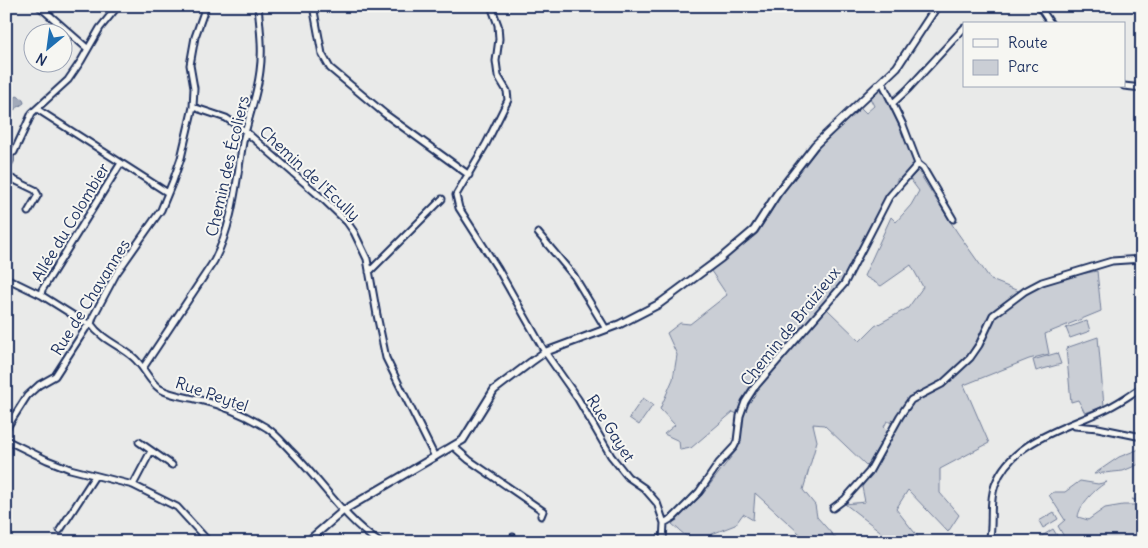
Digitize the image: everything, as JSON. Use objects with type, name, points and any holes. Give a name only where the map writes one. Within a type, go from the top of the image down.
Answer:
[{"type":"main road","points":[[308,542],[344,510],[463,440],[494,390],[545,352],[606,329],[658,304],[721,258],[754,230],[777,194],[815,145],[882,82],[904,57],[937,6]]},
{"type":"street","points":[[39,6],[88,49]]},
{"type":"street","points":[[6,168],[10,160],[8,154],[14,152],[18,146],[32,112],[68,80],[100,28],[118,6]]},
{"type":"street","name":"Rue de Chavannes","points":[[6,429],[27,396],[39,385],[55,376],[86,328],[91,324],[116,274],[161,210],[181,158],[193,106],[194,88],[190,65],[195,38],[206,6]]},
{"type":"street","name":"Chemin des Écoliers","points":[[144,368],[214,261],[223,243],[230,220],[245,131],[255,99],[260,71],[262,56],[258,6]]},
{"type":"street","name":"Rue Gayet","points":[[491,6],[498,25],[499,39],[496,60],[498,76],[507,91],[508,100],[456,196],[459,208],[498,269],[545,352],[578,399],[611,456],[628,477],[644,488],[657,503],[664,523],[662,542]]},
{"type":"street","points":[[1039,6],[1050,22]]},
{"type":"street","points":[[314,11],[322,54],[330,68],[385,114],[469,175]]},
{"type":"street","points":[[893,103],[963,29]]},
{"type":"street","points":[[882,82],[912,144],[918,164],[923,168],[953,218]]},
{"type":"street","points":[[1126,86],[1142,88]]},
{"type":"street","name":"Chemin de l'Ecully","points":[[193,106],[226,118],[245,131],[347,222],[367,258],[386,358],[435,457]]},
{"type":"street","points":[[37,109],[168,193]]},
{"type":"street","name":"Allée du Colombier","points":[[41,295],[42,290],[121,163]]},
{"type":"street","name":"Chemin de Braizieux","points":[[664,523],[674,517],[699,492],[719,463],[734,447],[739,433],[740,416],[745,402],[754,388],[844,284],[889,197],[918,164]]},
{"type":"street","points":[[6,176],[35,190],[38,195],[28,212]]},
{"type":"street","points":[[369,272],[442,199]]},
{"type":"street","points":[[538,233],[574,276],[606,329]]},
{"type":"street","points":[[833,508],[869,472],[911,400],[942,384],[970,358],[993,315],[1042,282],[1112,261],[1142,259]]},
{"type":"street","name":"Rue Peytel","points":[[6,278],[41,295],[84,322],[91,324],[102,336],[132,356],[161,389],[176,396],[202,400],[266,428],[309,469],[344,510],[379,542]]},
{"type":"street","points":[[989,542],[992,526],[994,486],[1006,465],[1020,451],[1038,440],[1107,409],[1142,387]]},
{"type":"street","points":[[1072,424],[1142,437]]},
{"type":"street","points":[[6,440],[47,460],[95,476],[133,484],[177,507],[209,542]]},
{"type":"street","points":[[138,442],[172,466]]},
{"type":"street","points":[[453,446],[469,460],[543,511],[541,516]]},
{"type":"street","points":[[133,484],[151,451]]},
{"type":"street","points":[[60,530],[95,476]]},
{"type":"street","points":[[509,542],[513,537]]},
{"type":"green space","points":[[882,87],[916,164],[901,180],[898,178],[897,184],[885,197],[843,279],[753,386],[739,415],[733,412],[691,448],[680,450],[679,441],[664,434],[675,425],[660,409],[673,379],[677,355],[667,333],[680,323],[690,324],[727,295],[711,271],[757,234],[781,196],[821,145],[861,108],[866,113],[874,106],[870,98]]},
{"type":"green space","points":[[918,171],[957,232],[991,280],[1026,294],[1039,285],[1069,276],[1097,271],[1101,311],[1045,334],[1049,354],[1029,359],[964,385],[989,443],[940,469],[940,493],[959,515],[948,532],[908,490],[896,509],[922,542],[888,542],[880,531],[845,504],[865,502],[862,487],[882,456],[895,430],[915,401],[947,385],[972,359],[981,343],[975,343],[967,356],[941,381],[908,398],[892,423],[887,421],[884,427],[888,431],[867,466],[824,425],[813,424],[817,441],[803,490],[815,505],[817,517],[839,542],[809,542],[755,493],[753,520],[743,514],[735,525],[712,534],[703,542],[693,542],[672,524],[702,495],[738,448],[743,416],[748,401],[756,389],[827,309],[860,341],[875,326],[908,308],[923,287],[911,265],[881,286],[864,276],[891,217],[896,222],[911,205],[919,191],[910,179]]},
{"type":"green space","points":[[1087,321],[1090,331],[1070,338],[1066,328]]},
{"type":"green space","points":[[1098,337],[1104,406],[1085,413],[1078,400],[1071,402],[1066,348]]},
{"type":"green space","points":[[1057,353],[1061,364],[1036,371],[1033,360]]},
{"type":"green space","points":[[643,398],[653,405],[639,425],[629,418]]},
{"type":"green space","points":[[1142,448],[1142,463],[1123,471],[1094,474],[1119,457]]},
{"type":"green space","points":[[1080,481],[1098,484],[1107,482],[1089,497],[1081,507],[1078,517],[1088,520],[1105,508],[1141,505],[1132,499],[1142,501],[1142,542],[1067,542],[1058,526],[1065,520],[1049,495],[1054,492],[1065,492]]},
{"type":"green space","points":[[1054,512],[1058,519],[1043,528],[1039,521]]},
{"type":"green space","points":[[1053,529],[1061,542],[1039,542],[1042,536]]},
{"type":"water","points":[[17,96],[23,99],[24,103],[14,110],[9,110],[7,103]]}]
